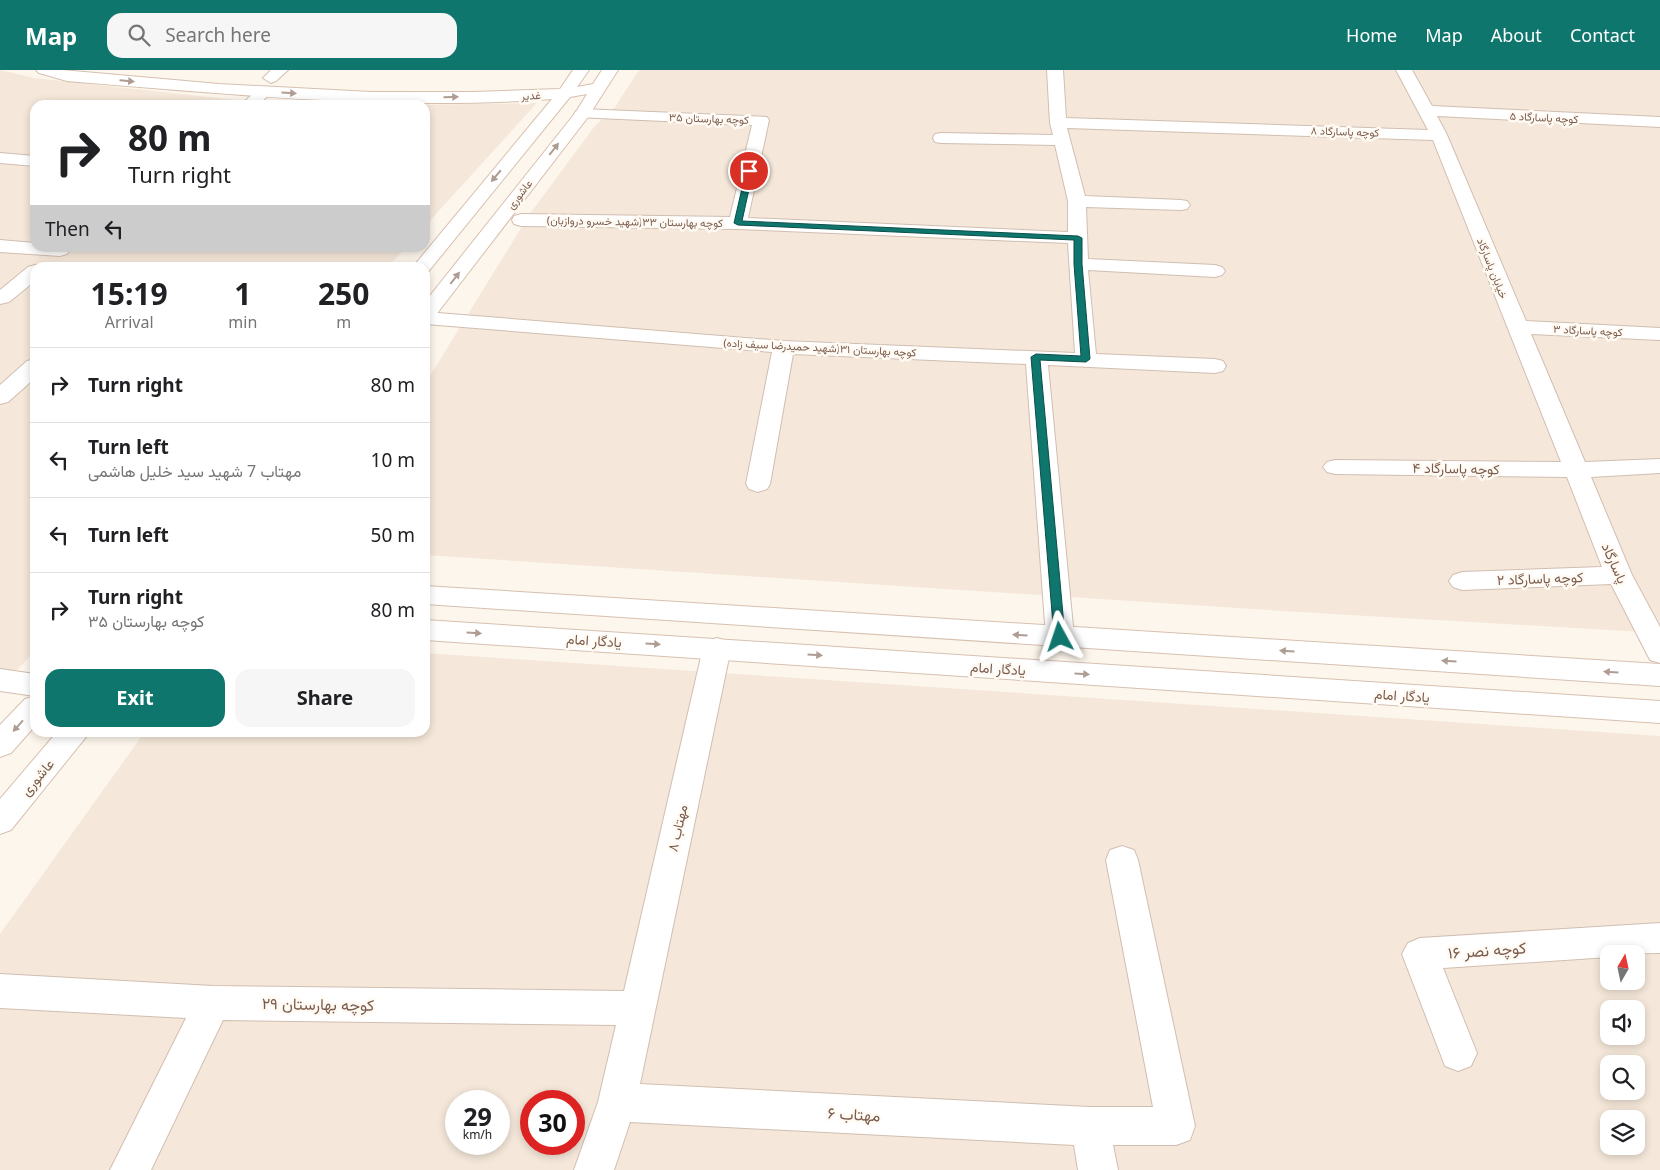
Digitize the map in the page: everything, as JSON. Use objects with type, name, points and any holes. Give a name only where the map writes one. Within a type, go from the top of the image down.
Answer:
[{"type":"street","name":"غدیر","points":[[44,70],[67,76],[264,92],[404,93],[572,82],[597,88]]},
{"type":"street","name":"غدیر","points":[[176,70],[275,74],[404,93]]},
{"type":"street","name":"عاشوری","points":[[430,311],[582,114],[610,70]]},
{"type":"street","points":[[1055,70],[1060,131],[1077,201],[1078,264],[1086,359]]},
{"type":"street","name":"خیابان پاسارگاد","points":[[1404,70],[1439,135],[1576,470]]},
{"type":"street","points":[[426,262],[572,82]]},
{"type":"street","points":[[254,100],[264,92]]},
{"type":"street","name":"کوچه پاسارگاد ۵","points":[[1427,111],[1660,122]]},
{"type":"street","name":"کوچه بهارستان ۳۵","points":[[582,114],[761,120],[738,223]]},
{"type":"street","name":"کوچه پاسارگاد ۸","points":[[941,138],[1060,131],[1250,127],[1439,135]]},
{"type":"street","points":[[0,158],[30,160]]},
{"type":"street","points":[[1077,201],[1181,205]]},
{"type":"street","name":"کوچه بهارستان ۳۳(شهید خسرو دروازبان)","points":[[521,220],[738,223],[1078,238]]},
{"type":"street","points":[[0,246],[30,247]]},
{"type":"street","points":[[46,262],[58,252]]},
{"type":"street","points":[[1078,264],[1216,271]]},
{"type":"street","points":[[1,298],[30,275]]},
{"type":"street","points":[[1,298],[30,298]]},
{"type":"street","name":"کوچه بهارستان ۳۱(شهید حمیدرضا سیف زاده)","points":[[430,317],[784,347],[1215,366]]},
{"type":"street","name":"کوچه پاسارگاد ۳","points":[[1516,327],[1660,334]]},
{"type":"street","points":[[758,484],[784,347]]},
{"type":"street","points":[[1036,357],[1060,637]]},
{"type":"street","points":[[0,397],[30,370]]},
{"type":"street","name":"کوچه پاسارگاد ۴","points":[[1335,467],[1576,470],[1658,466]]},
{"type":"street","name":"پاسارگاد","points":[[1576,470],[1619,575],[1660,653]]},
{"type":"street","name":"کوچه پاسارگاد ۲","points":[[1462,582],[1619,575]]},
{"type":"street","points":[[430,595],[1660,675]]},
{"type":"street","name":"یادگار امام","points":[[430,630],[1660,712]]},
{"type":"street","name":"مهتاب ۸","points":[[594,1170],[617,1102],[636,1008],[717,648]]},
{"type":"street","points":[[0,680],[30,684]]},
{"type":"street","points":[[0,746],[30,713]]},
{"type":"street","name":"عاشوری","points":[[0,821],[71,737]]},
{"type":"street","name":"مهتاب ۶","points":[[617,1102],[1090,1126],[1176,1126],[1122,860]]},
{"type":"street","name":"کوچه نصر ۱۶","points":[[1458,1053],[1420,954],[1660,938]]},
{"type":"street","name":"کوچه بهارستان ۲۹","points":[[0,991],[213,1003],[636,1008]]},
{"type":"street","points":[[130,1170],[213,1003]]},
{"type":"street","points":[[1090,1126],[1098,1170]]},
{"type":"shaded area","points":[[0,70],[34,78],[237,100],[30,100],[30,252],[402,252],[392,262],[30,262],[30,656],[0,688]]},
{"type":"shaded area","points":[[639,70],[1660,70],[1660,633],[1298,612],[430,555],[430,376],[529,215],[594,127],[615,107]]},
{"type":"shaded area","points":[[537,103],[430,221],[430,105]]},
{"type":"shaded area","points":[[430,653],[1660,736],[1660,1170],[0,1170],[0,934],[141,737],[430,737]]},
{"type":"route","points":[[749,171],[738,223],[1078,238],[1078,264],[1086,359],[1036,357],[1060,637]]}]
